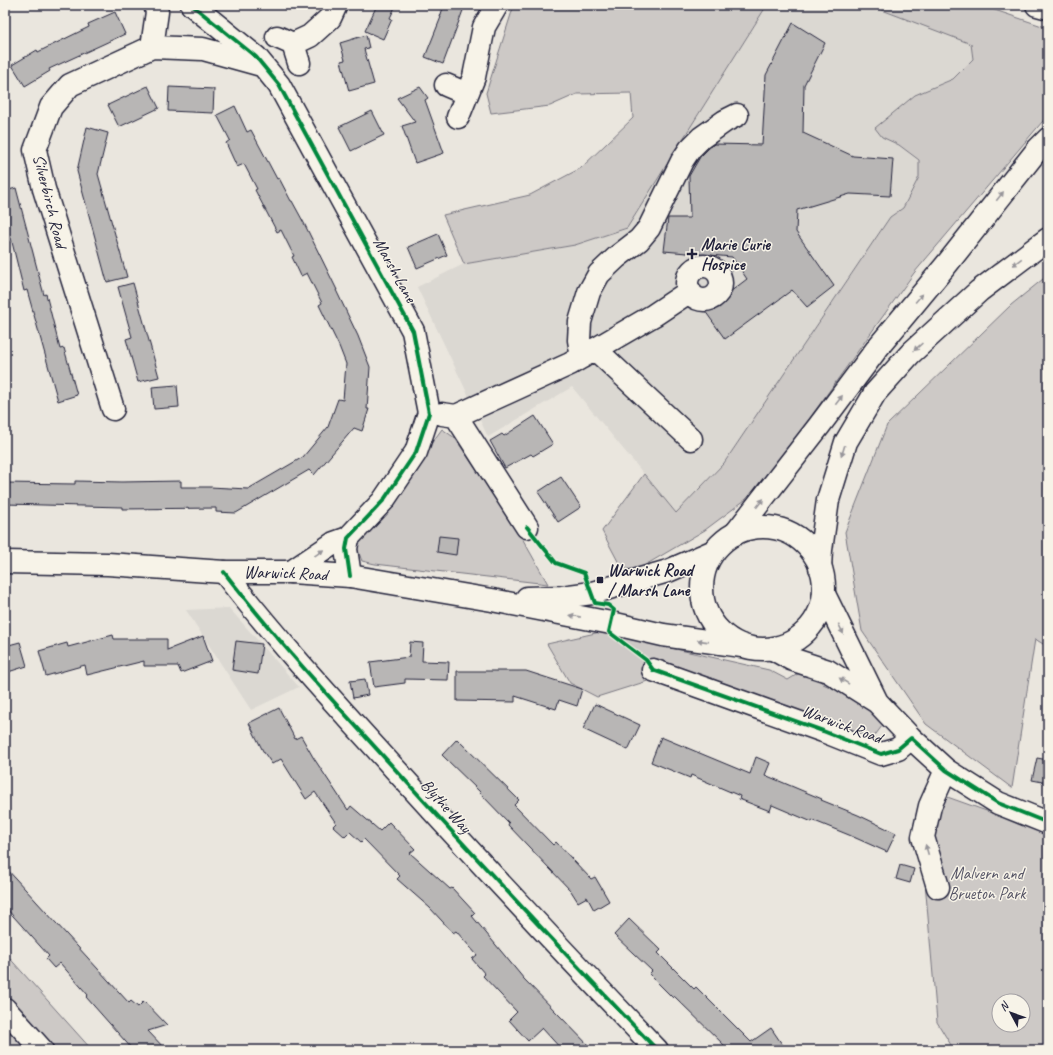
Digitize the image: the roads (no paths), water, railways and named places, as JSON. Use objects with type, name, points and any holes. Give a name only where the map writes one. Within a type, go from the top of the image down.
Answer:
[{"type":"main road","points":[[152,47],[157,12],[155,5]]},
{"type":"main road","name":"Marsh Lane","points":[[192,5],[250,52],[279,85],[413,330],[429,413],[416,452],[383,501],[348,538],[334,543],[291,572]]},
{"type":"main road","points":[[290,48],[310,36],[330,18],[336,5]]},
{"type":"main road","points":[[458,117],[474,77],[484,27],[497,5]]},
{"type":"main road","points":[[1037,5],[1048,8]]},
{"type":"main road","name":"Silverbirch Road","points":[[113,409],[44,189],[35,150],[51,107],[70,85],[152,47],[204,49],[262,66]]},
{"type":"main road","points":[[446,85],[467,94]]},
{"type":"main road","points":[[691,439],[589,353],[579,340],[580,322],[589,292],[599,274],[617,257],[639,240],[649,228],[682,161],[690,149],[701,138],[725,121],[737,115]]},
{"type":"main road","points":[[735,534],[820,426],[879,346],[947,264],[1038,149],[1048,139]]},
{"type":"main road","points":[[820,568],[828,500],[834,478],[846,442],[875,393],[911,353],[979,291],[1048,239]]},
{"type":"main road","points":[[429,413],[456,416],[570,364],[690,291]]},
{"type":"main road","points":[[456,416],[527,527]]},
{"type":"main road","points":[[755,528],[776,528],[795,536],[810,550],[820,568],[823,580],[824,594],[819,613],[808,630],[791,642],[772,649],[757,649],[742,646],[725,637],[712,623],[704,606],[702,587],[705,568],[714,551],[724,541],[735,534],[755,528]]},
{"type":"main road","points":[[348,538],[346,549],[350,576]]},
{"type":"main road","name":"Warwick Road","points":[[492,600],[562,597],[592,593],[668,571],[714,551]]},
{"type":"main road","name":"Warwick Road","points":[[5,562],[108,564],[224,572],[291,572],[350,576],[492,600],[611,623],[663,636],[742,646]]},
{"type":"main road","name":"Blythe Way","points":[[224,572],[319,686],[480,862],[656,1050]]},
{"type":"main road","name":"Warwick Road","points":[[824,594],[877,702]]},
{"type":"main road","name":"Warwick Road","points":[[772,649],[791,659],[828,671],[877,702],[911,738],[946,770],[998,803],[1048,823]]},
{"type":"main road","name":"Warwick Road","points":[[653,670],[823,731],[882,754],[898,749],[911,738]]},
{"type":"main road","points":[[938,888],[924,837],[930,806],[946,770]]},
{"type":"main road","points":[[5,1009],[42,1050]]},
{"type":"place","name":"Marie Curie Hospice","points":[[692,254]]},
{"type":"place","name":"Warwick Road / Marsh Lane","points":[[600,580]]},
{"type":"park label","name":"Malvern and Brueton Park","points":[[987,883]]}]
